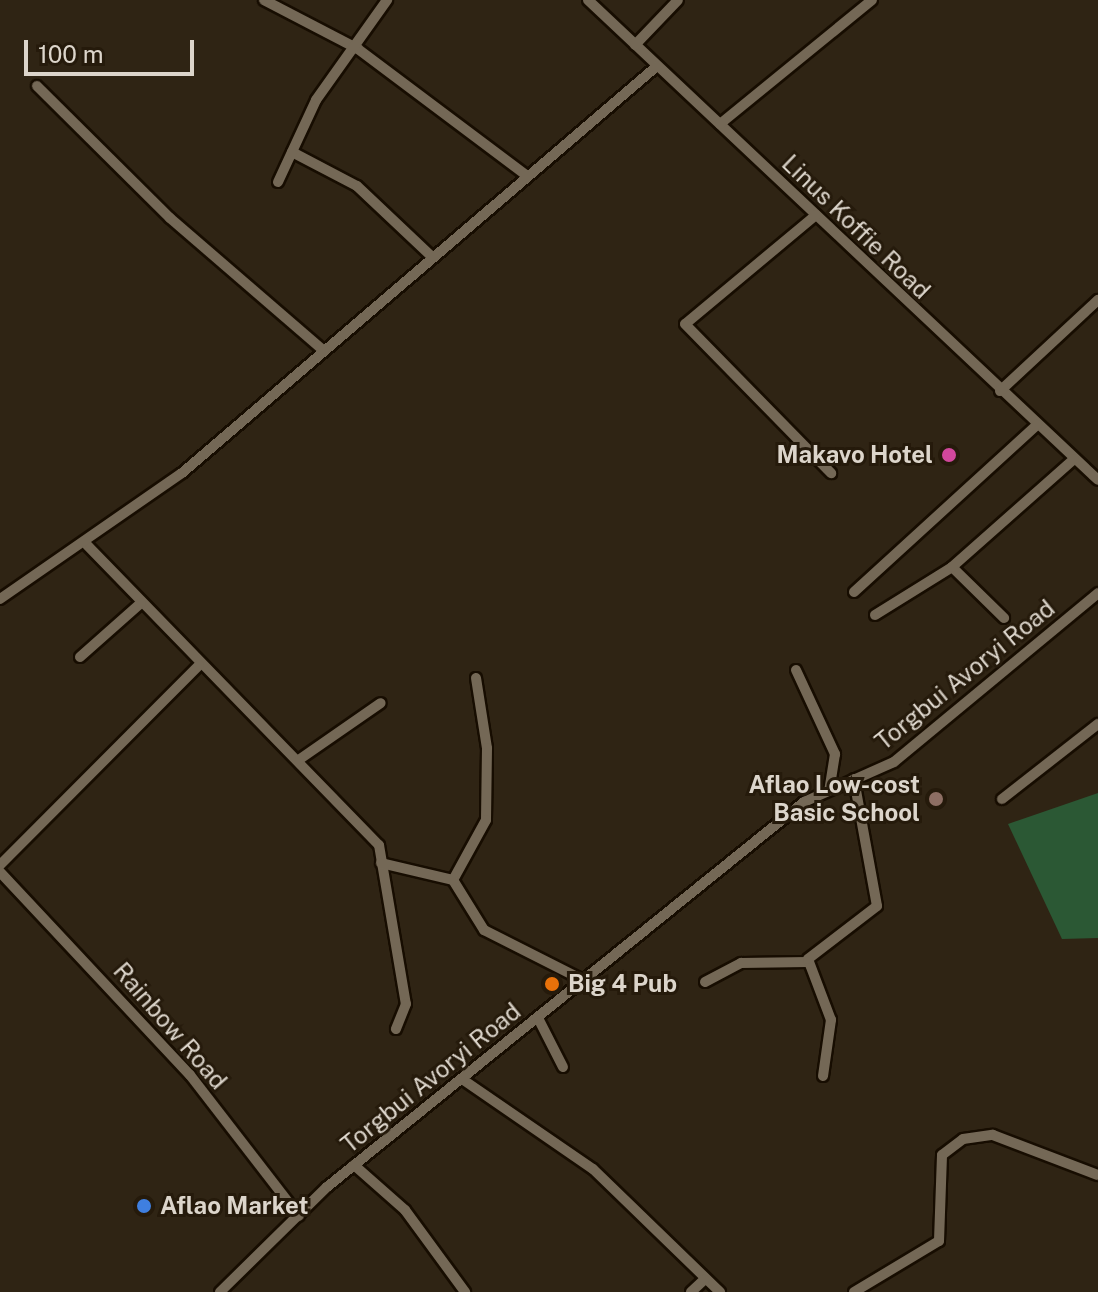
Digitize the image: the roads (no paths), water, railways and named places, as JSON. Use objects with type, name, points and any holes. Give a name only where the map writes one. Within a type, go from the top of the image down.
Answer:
[{"type":"street","points":[[264,0],[358,49],[526,175]]},
{"type":"street","points":[[278,182],[316,100],[358,49],[387,0]]},
{"type":"street","name":"Linus Koffie Road","points":[[588,0],[1098,480]]},
{"type":"street","points":[[635,45],[678,0]]},
{"type":"street","points":[[720,124],[872,0]]},
{"type":"street","points":[[0,599],[87,545],[323,350],[430,255],[657,66]]},
{"type":"street","points":[[37,86],[170,218],[323,350]]},
{"type":"street","points":[[292,152],[357,186],[430,255]]},
{"type":"street","points":[[816,215],[685,324],[831,473]]},
{"type":"street","points":[[1000,391],[1098,300]]},
{"type":"street","points":[[854,592],[1037,425]]},
{"type":"street","points":[[875,615],[952,567],[1074,459]]},
{"type":"street","points":[[87,545],[199,665],[300,759],[379,845],[406,1004],[396,1029]]},
{"type":"street","points":[[952,567],[1004,618]]},
{"type":"street","name":"Torgbui Avoryi Road","points":[[220,1292],[354,1165],[804,802],[894,762],[1098,593]]},
{"type":"street","points":[[80,657],[141,603]]},
{"type":"street","points":[[0,865],[199,665]]},
{"type":"street","points":[[796,670],[835,754],[829,790]]},
{"type":"street","points":[[453,880],[486,820],[487,748],[476,678]]},
{"type":"street","points":[[300,759],[381,703]]},
{"type":"street","points":[[1002,799],[1098,724]]},
{"type":"street","points":[[705,982],[741,963],[808,962],[877,906],[854,779]]},
{"type":"street","points":[[381,863],[453,880],[484,930],[585,981]]},
{"type":"street","name":"Rainbow Road","points":[[0,872],[190,1075],[299,1216]]},
{"type":"street","points":[[808,962],[831,1020],[823,1076]]},
{"type":"street","points":[[538,1018],[563,1067]]},
{"type":"street","points":[[462,1079],[593,1169],[704,1280],[720,1292]]},
{"type":"street","points":[[854,1292],[939,1241],[942,1155],[963,1139],[993,1135],[1098,1175]]},
{"type":"street","points":[[354,1165],[405,1210],[465,1292]]},
{"type":"street","points":[[691,1292],[704,1280]]},
{"type":"place","name":"Makavo Hotel","points":[[949,455]]},
{"type":"place","name":"Aflao Low-cost Basic School","points":[[936,799]]},
{"type":"place","name":"Big 4 Pub","points":[[552,984]]},
{"type":"place","name":"Aflao Market","points":[[144,1206]]}]
